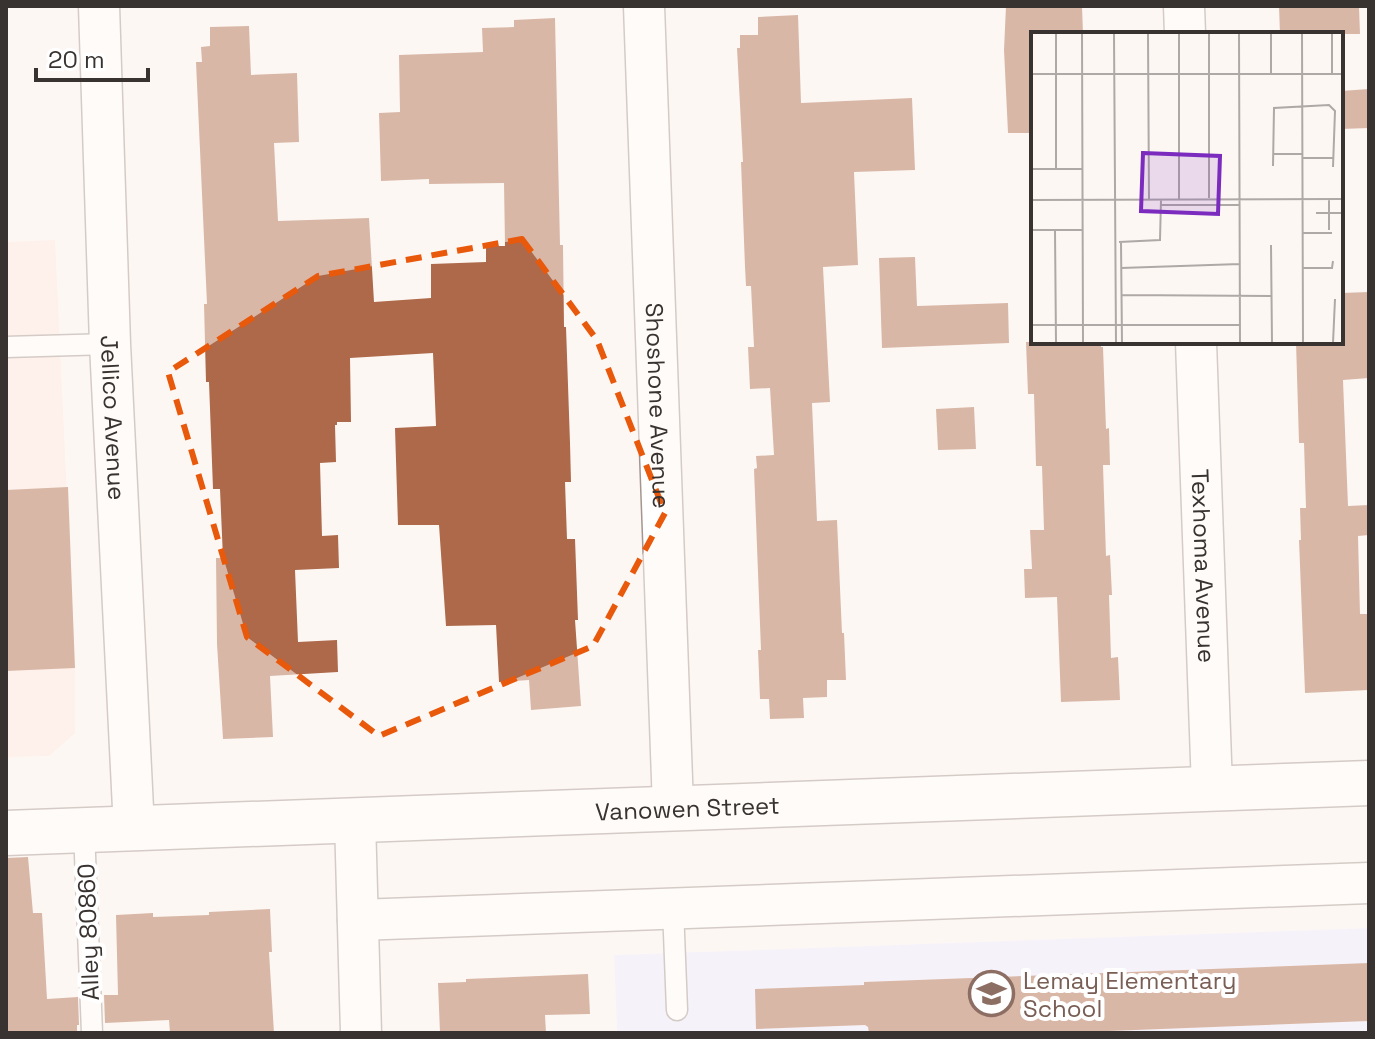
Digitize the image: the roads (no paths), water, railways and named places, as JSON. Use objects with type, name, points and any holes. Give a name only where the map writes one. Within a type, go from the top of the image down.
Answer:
[{"type":"main road","name":"Vanowen Street","points":[[6,833],[1369,783]]},
{"type":"street","name":"Jellico Avenue","points":[[99,6],[110,344],[134,829]]},
{"type":"street","name":"Shoshone Avenue","points":[[644,6],[673,807]]},
{"type":"street","points":[[1184,6],[1185,32]]},
{"type":"street","name":"Texhoma Avenue","points":[[1196,344],[1212,788]]},
{"type":"street","points":[[355,820],[361,1033]]},
{"type":"street","points":[[358,920],[1369,883]]},
{"type":"lane","points":[[6,347],[110,344]]},
{"type":"lane","name":"Alley 80860","points":[[84,830],[92,1033]]},
{"type":"lane","points":[[673,908],[677,1010]]},
{"type":"place","name":"Lemay Elementary School","points":[[992,994]]}]
